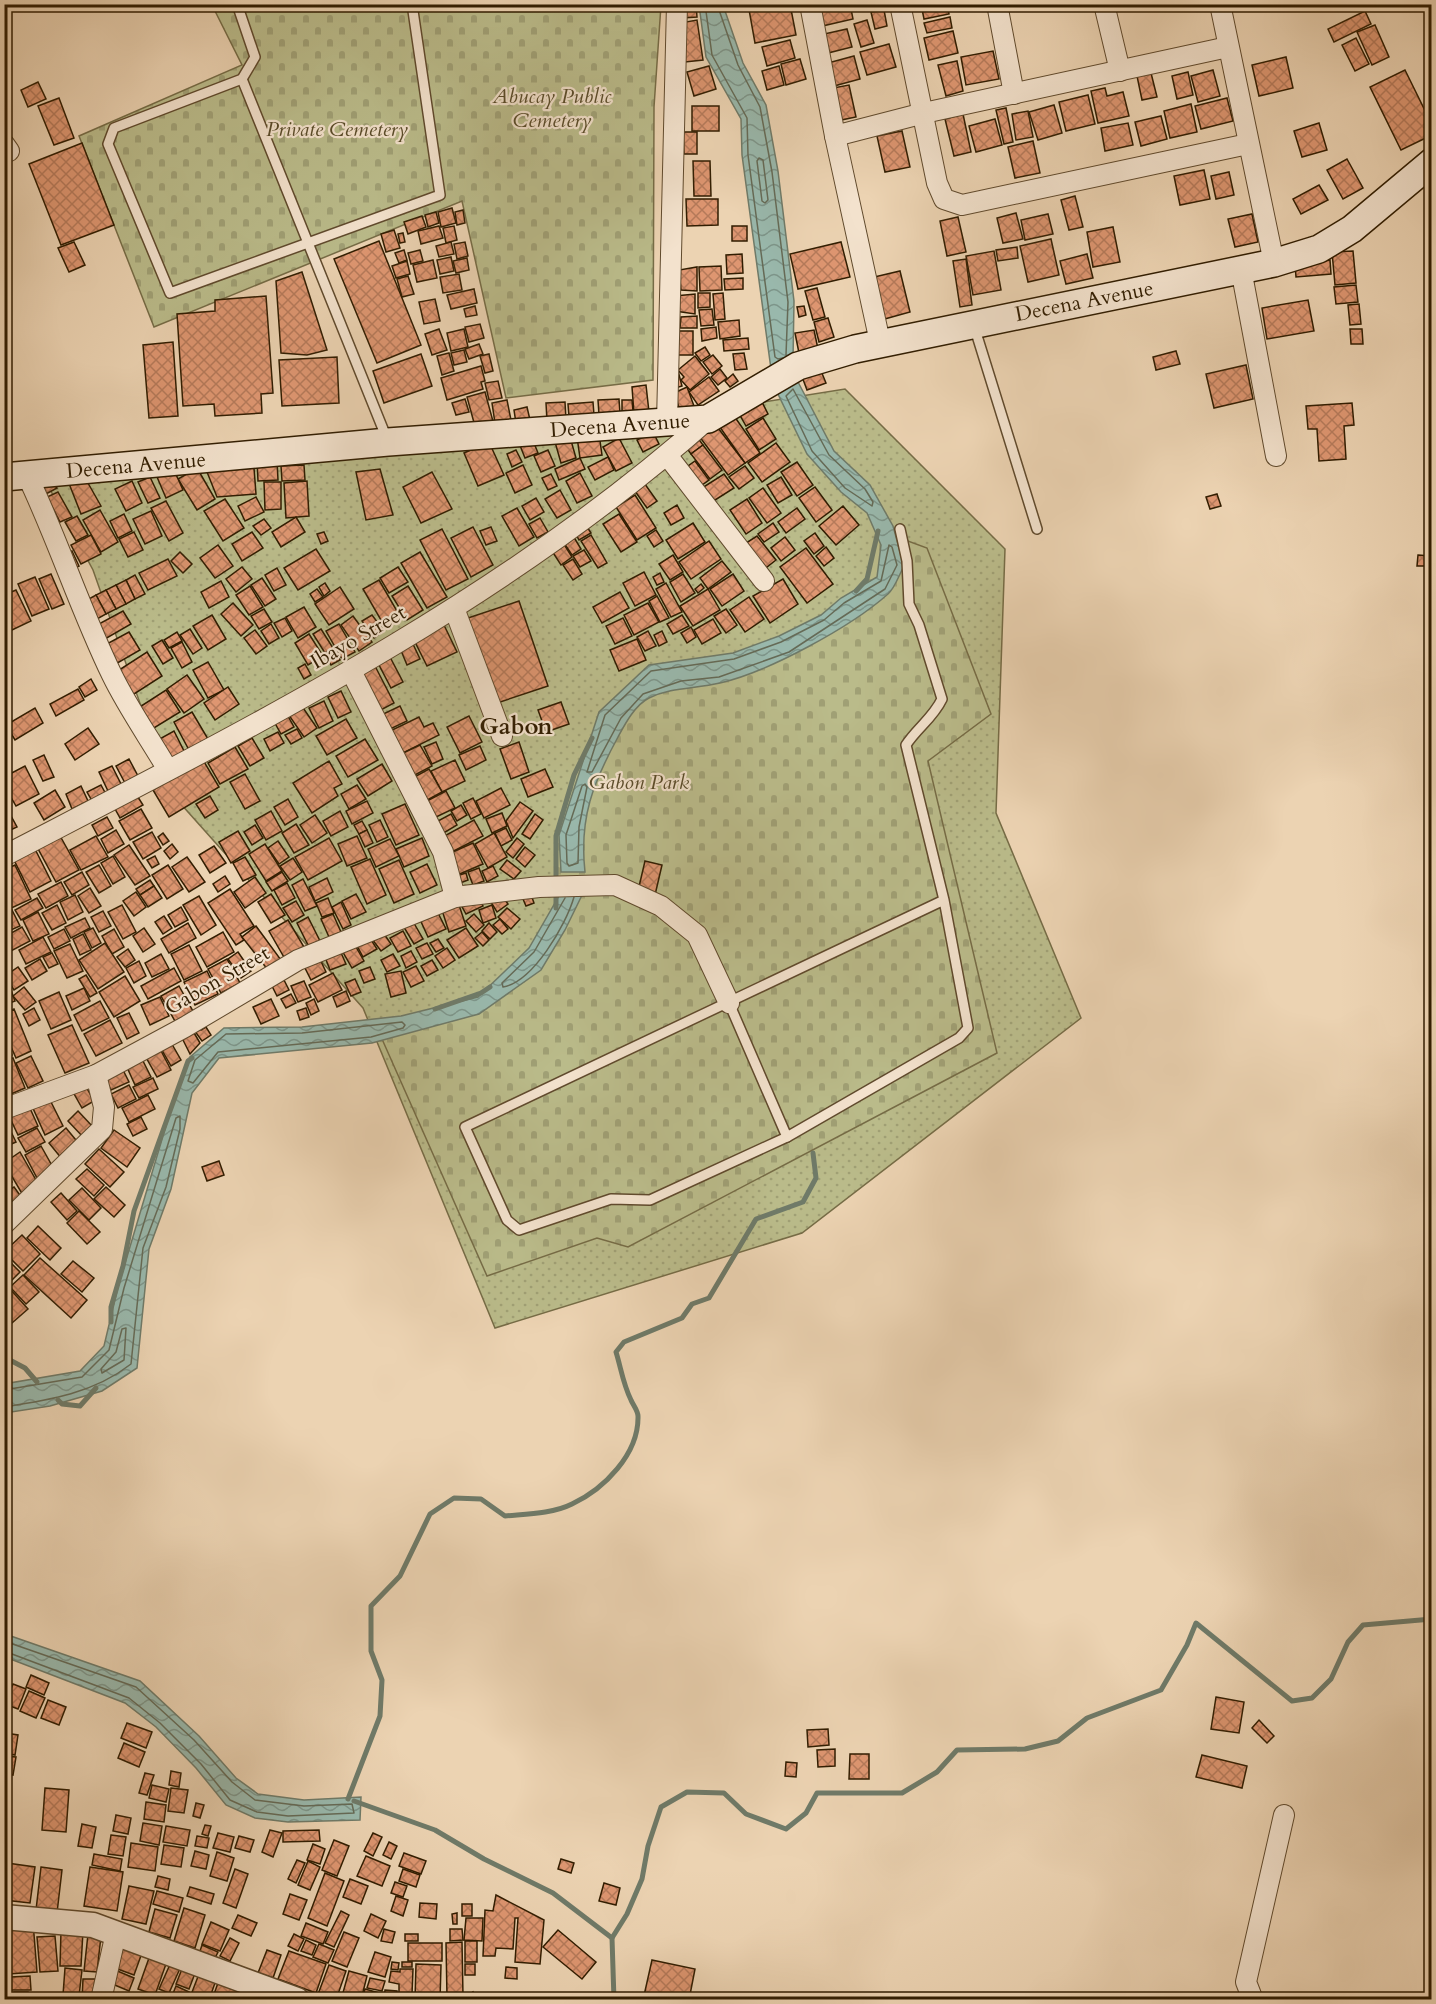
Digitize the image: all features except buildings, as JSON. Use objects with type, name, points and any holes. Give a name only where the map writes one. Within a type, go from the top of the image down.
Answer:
[{"type":"main road","name":"Decena Avenue","points":[[16,476],[388,442],[708,419],[741,397],[798,366],[880,342],[1274,263],[1319,249],[1352,229],[1431,162]]},
{"type":"street","points":[[667,422],[677,4]]},
{"type":"street","points":[[810,4],[835,136],[880,342]]},
{"type":"street","points":[[900,4],[937,183],[944,199],[962,205],[1248,144]]},
{"type":"street","points":[[997,4],[1014,94]]},
{"type":"street","points":[[1104,4],[1120,71]]},
{"type":"street","points":[[1220,4],[1274,263]]},
{"type":"street","points":[[835,136],[924,113],[1228,46]]},
{"type":"street","points":[[1241,269],[1276,456]]},
{"type":"street","name":"Ibayo Street","points":[[4,856],[351,671],[503,578],[667,455],[708,419]]},
{"type":"street","points":[[667,455],[764,581]]},
{"type":"street","points":[[16,476],[50,522],[58,552],[112,676],[168,770]]},
{"type":"street","points":[[454,608],[502,736]]},
{"type":"street","points":[[351,671],[443,852],[455,897]]},
{"type":"street","name":"Gabon Street","points":[[4,1109],[96,1075],[184,1028],[298,960],[455,897],[538,887],[615,885],[670,913],[697,935],[729,1003]]},
{"type":"street","points":[[4,1224],[102,1129],[104,1107],[96,1075]]},
{"type":"street","points":[[1253,2000],[1246,1982],[1284,1815]]},
{"type":"street","points":[[4,1917],[93,1925],[297,2000]]},
{"type":"street","points":[[101,2000],[116,1933]]},
{"type":"lane","points":[[237,4],[255,57],[242,79],[114,128],[108,144],[170,293],[440,195],[412,4]]},
{"type":"lane","points":[[242,79],[388,442]]},
{"type":"lane","points":[[974,323],[1037,529]]},
{"type":"lane","points":[[900,529],[907,561],[909,604],[919,625],[942,699],[934,714],[914,733],[906,746],[944,900],[969,1028],[959,1038],[787,1137],[650,1200],[612,1199],[519,1230],[507,1220],[465,1127],[944,900]]},
{"type":"lane","points":[[729,1003],[787,1137]]},
{"type":"green space","points":[[212,5],[661,5],[654,107],[653,380],[506,398],[462,201],[154,327],[79,136],[242,65]]},
{"type":"green space","name":"Gabon Park","points":[[845,389],[1005,549],[996,813],[1081,1018],[802,1233],[495,1328],[363,1008],[172,794],[93,570],[46,482],[588,430]]},
{"type":"green space","points":[[878,530],[927,548],[991,714],[928,761],[997,1053],[628,1247],[597,1238],[487,1276],[378,1030],[481,993],[514,972],[556,909],[556,836],[574,775],[607,707],[822,630],[867,579]]},
{"type":"water","points":[[699,5],[723,5],[743,63],[766,105],[778,171],[794,301],[793,360],[771,369],[742,155],[741,119],[706,57]]},
{"type":"water","points":[[797,380],[834,451],[870,485],[893,526],[904,566],[897,581],[888,594],[872,607],[831,634],[784,659],[720,683],[658,694],[639,705],[609,754],[595,786],[584,835],[585,872],[561,872],[559,835],[599,712],[649,665],[733,653],[779,636],[821,615],[841,598],[877,577],[881,545],[867,513],[841,492],[807,454],[777,392]]},
{"type":"water","points":[[563,889],[585,889],[565,930],[541,970],[479,1014],[372,1043],[219,1058],[192,1093],[171,1189],[149,1249],[137,1368],[102,1391],[50,1406],[5,1413],[4,1384],[80,1371],[104,1346],[118,1287],[174,1099],[190,1057],[224,1028],[302,1027],[401,1016],[478,997],[529,948]]},
{"type":"water","points":[[5,1634],[140,1681],[199,1736],[236,1778],[258,1794],[304,1800],[361,1797],[360,1820],[288,1822],[255,1818],[226,1805],[196,1768],[156,1727],[125,1703],[5,1657]]},
{"type":"waterway","points":[[856,591],[867,579],[878,531]]},
{"type":"waterway","points":[[556,908],[556,836],[574,775],[592,738]]},
{"type":"waterway","points":[[435,1009],[481,993],[490,987]]},
{"type":"waterway","points":[[111,1322],[111,1307],[123,1266],[134,1211],[188,1061],[192,1058]]},
{"type":"waterway","points":[[348,1799],[380,1716],[382,1680],[371,1651],[371,1606],[400,1576],[430,1514],[454,1498],[481,1499],[505,1516],[548,1512],[572,1504],[607,1480],[626,1457],[633,1444],[638,1416],[626,1388],[616,1352],[624,1342],[682,1318],[692,1304],[709,1298],[756,1219],[803,1202],[816,1178],[813,1153]]},
{"type":"waterway","points":[[4,1357],[25,1368],[37,1382]]},
{"type":"waterway","points":[[58,1400],[62,1404],[80,1406],[96,1388]]},
{"type":"waterway","points":[[354,1801],[435,1830],[484,1859],[553,1893],[612,1938],[627,1914],[642,1879],[648,1846],[661,1807],[687,1792],[724,1793],[746,1814],[786,1829],[806,1813],[817,1793],[902,1793],[937,1772],[957,1750],[1025,1749],[1058,1741],[1087,1718],[1161,1690],[1187,1645],[1196,1623],[1292,1701],[1312,1698],[1331,1679],[1348,1642],[1363,1625],[1432,1619]]},
{"type":"waterway","points":[[612,1938],[614,2000]]},
{"type":"district","name":"Gabon","points":[[516,726]]},
{"type":"park label","name":"Abucay Public Cemetery","points":[[552,108]]},
{"type":"park label","name":"Private Cemetery","points":[[337,129]]}]
